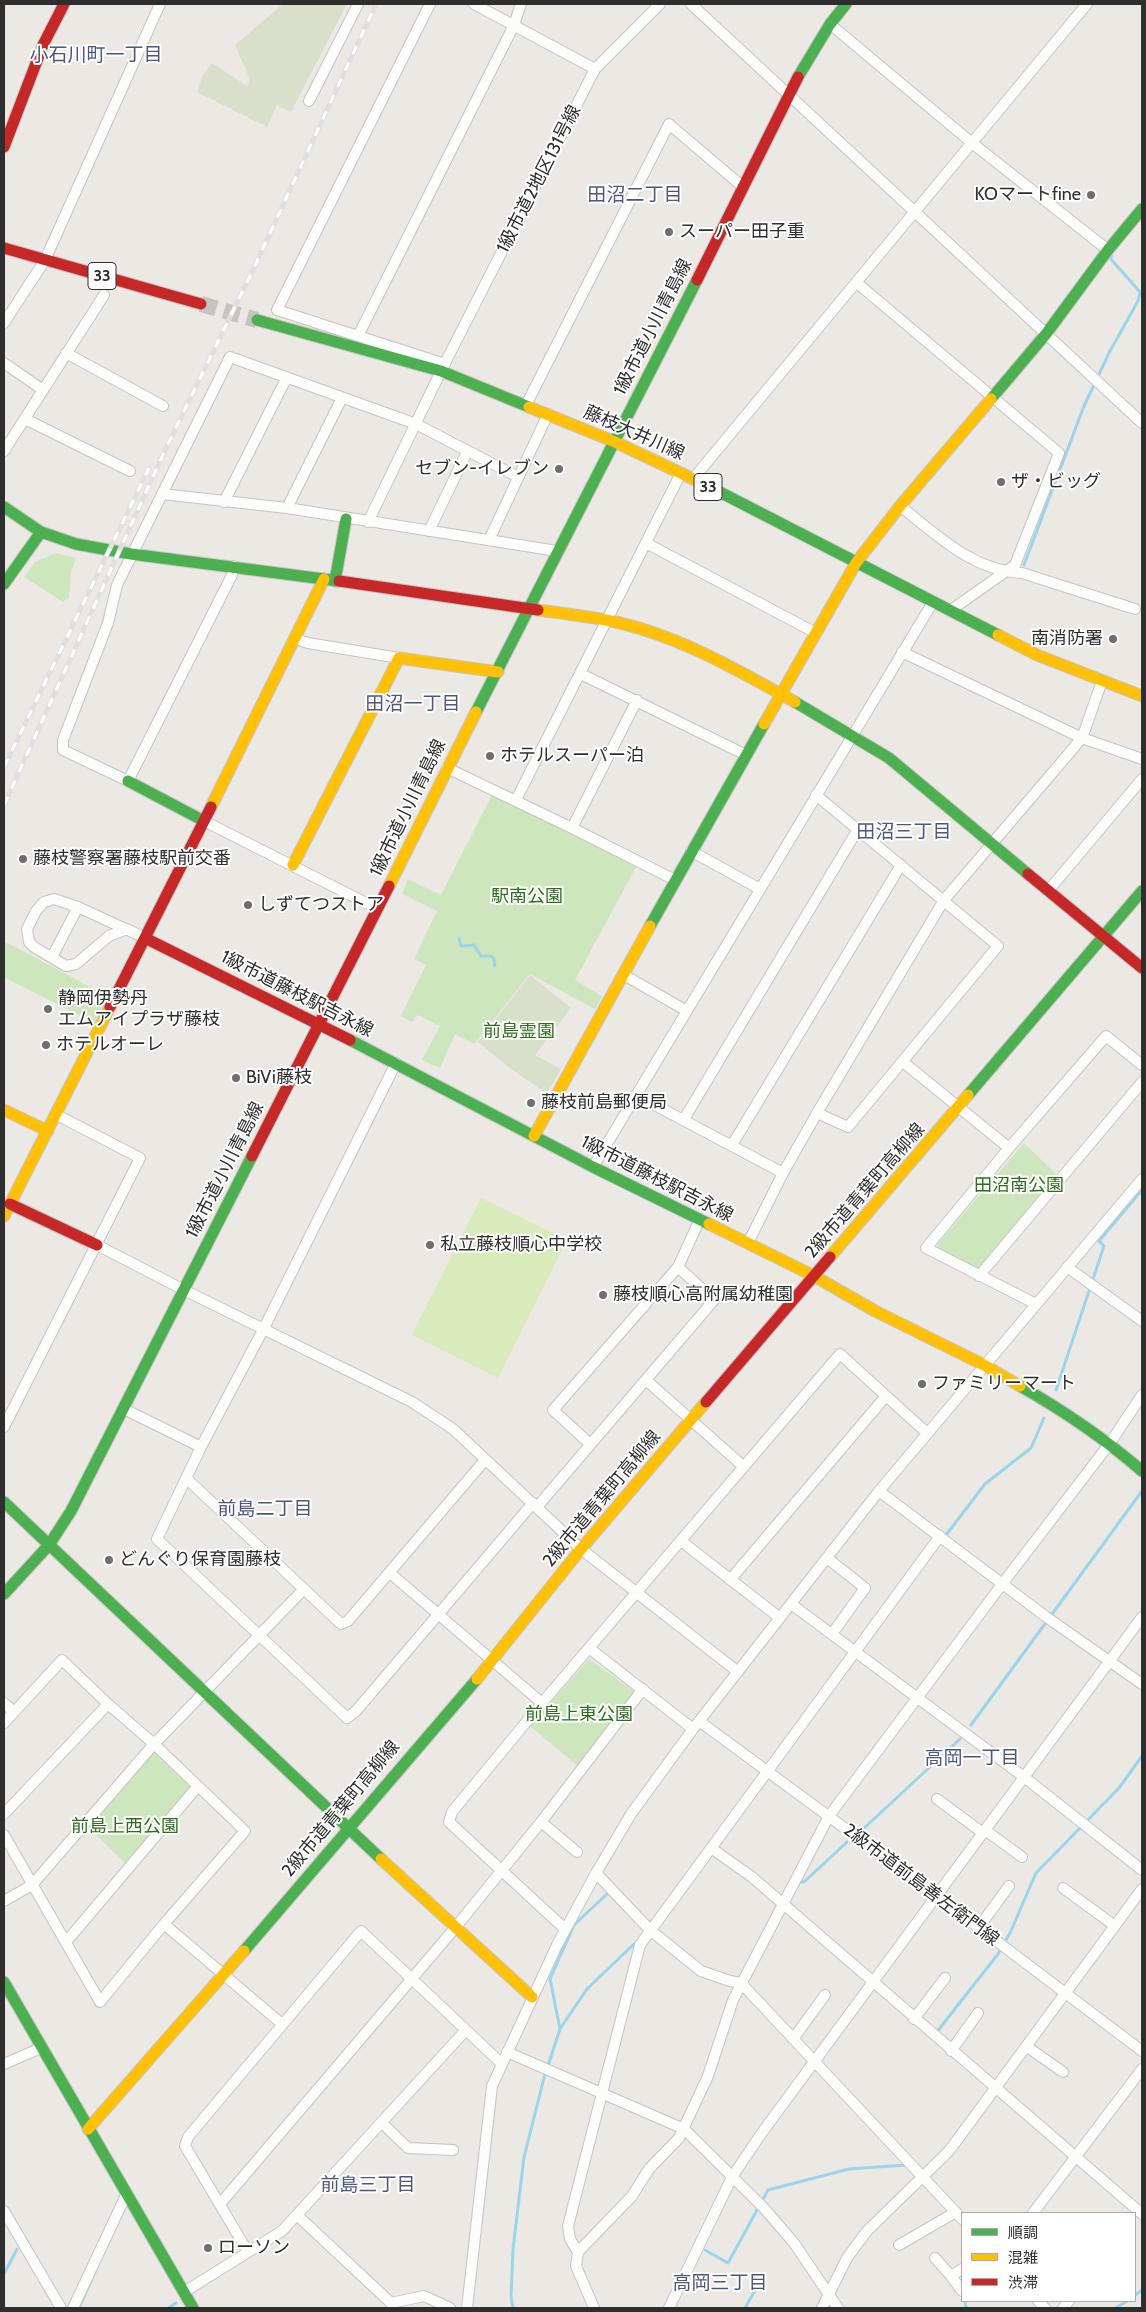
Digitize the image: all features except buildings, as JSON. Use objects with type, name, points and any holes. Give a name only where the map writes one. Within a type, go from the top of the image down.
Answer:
[{"type":"street","points":[[4,147],[43,45],[64,4]]},
{"type":"street","points":[[4,323],[45,260],[160,4]]},
{"type":"street","points":[[309,101],[358,4]]},
{"type":"street","points":[[430,4],[277,310],[358,336],[443,367]]},
{"type":"street","points":[[474,4],[595,69]]},
{"type":"street","points":[[358,336],[514,24],[521,4]]},
{"type":"street","name":"1級市道2地区131号線","points":[[368,522],[443,367],[595,69],[660,4]]},
{"type":"street","points":[[691,4],[1142,423]]},
{"type":"street","name":"1級市道小川青島線","points":[[4,1594],[49,1545],[71,1511],[378,909],[447,768],[498,672],[556,551],[615,442],[789,95],[830,24],[846,4]]},
{"type":"street","points":[[693,479],[1084,8],[1072,4]]},
{"type":"street","points":[[830,24],[972,143],[1108,250]]},
{"type":"street","points":[[526,405],[669,124],[744,187]]},
{"type":"street","points":[[534,1136],[691,851],[856,563],[900,506],[1046,334],[1108,250],[1142,210]]},
{"type":"street","name":"33","points":[[4,248],[201,304]]},
{"type":"street","points":[[857,283],[1059,453],[1015,565],[951,610]]},
{"type":"street","points":[[4,451],[104,296]]},
{"type":"street","name":"藤枝大井川線","points":[[257,320],[443,367],[681,473],[1037,655],[1142,696]]},
{"type":"street","points":[[66,353],[163,406]]},
{"type":"street","points":[[378,909],[204,822],[128,781],[63,750],[63,740],[108,622],[117,585],[230,357],[416,424],[518,477]]},
{"type":"street","points":[[4,363],[43,390]]},
{"type":"street","points":[[224,502],[287,377]]},
{"type":"street","points":[[287,508],[342,398]]},
{"type":"street","points":[[489,540],[548,414]]},
{"type":"street","points":[[25,419],[130,471]]},
{"type":"street","points":[[429,531],[467,452]]},
{"type":"street","points":[[516,800],[681,473]]},
{"type":"street","points":[[162,494],[287,508],[346,519],[556,551]]},
{"type":"street","points":[[900,506],[960,554],[1006,572],[1022,573],[1136,609]]},
{"type":"street","points":[[4,507],[41,532],[76,544],[131,554],[234,566],[607,620],[644,629],[687,645],[781,693],[853,733],[889,758],[1142,968]]},
{"type":"street","points":[[4,1216],[9,1198],[57,1115],[296,639],[329,580],[346,519]]},
{"type":"street","points":[[4,584],[41,532]]},
{"type":"street","points":[[646,543],[816,634]]},
{"type":"street","points":[[128,781],[232,575],[234,566]]},
{"type":"street","points":[[593,1166],[932,602]]},
{"type":"street","points":[[296,639],[308,643],[399,658],[498,672]]},
{"type":"street","points":[[902,652],[1082,738],[1142,759]]},
{"type":"street","points":[[293,865],[399,658]]},
{"type":"street","points":[[581,674],[746,755]]},
{"type":"street","points":[[748,1243],[783,1173],[817,1113],[944,900],[1082,738],[1102,681]]},
{"type":"street","points":[[572,828],[637,700]]},
{"type":"street","points":[[447,768],[516,800],[675,880]]},
{"type":"street","points":[[1048,891],[1142,779]]},
{"type":"street","points":[[816,795],[998,946],[848,1127],[817,1113]]},
{"type":"street","points":[[684,1119],[858,828]]},
{"type":"street","points":[[691,851],[760,889]]},
{"type":"street","points":[[732,1145],[901,865]]},
{"type":"street","name":"2級市道青葉町高柳線","points":[[88,2129],[224,1975],[347,1828],[492,1661],[580,1549],[1142,891]]},
{"type":"street","name":"1級市道藤枝駅吉永線","points":[[145,938],[78,907],[54,898],[44,902],[31,919],[27,929],[29,942],[66,966],[76,964],[109,936],[127,929],[319,1023],[534,1136],[814,1276],[875,1311],[984,1365],[1054,1405],[1110,1443],[1142,1471]]},
{"type":"street","points":[[52,958],[78,907]]},
{"type":"street","points":[[624,975],[687,1011]]},
{"type":"street","points":[[1036,1304],[926,1248],[1106,1036],[1142,1065]]},
{"type":"street","points":[[903,1062],[1009,1148]]},
{"type":"street","points":[[396,1063],[264,1328],[200,1447],[157,1538],[347,1718],[356,1711],[714,1300],[678,1266]]},
{"type":"street","points":[[979,1276],[1142,1082]]},
{"type":"street","points":[[636,1095],[783,1173]]},
{"type":"street","points":[[4,1110],[48,1131]]},
{"type":"street","points":[[4,1426],[140,1158],[57,1115]]},
{"type":"street","points":[[467,2308],[492,2086],[500,2063],[565,1929],[596,1873],[632,1814],[696,1725],[827,1558],[984,1365],[1142,1180]]},
{"type":"street","points":[[9,1198],[184,1290],[412,1402],[453,1429],[580,1549],[738,1672]]},
{"type":"street","points":[[590,1444],[553,1410],[678,1266],[700,1219]]},
{"type":"street","points":[[1067,1267],[1142,1321]]},
{"type":"street","points":[[565,1929],[449,1822],[452,1812],[542,1703],[840,1354],[928,1433]]},
{"type":"street","points":[[646,1380],[744,1467]]},
{"type":"street","points":[[594,2308],[576,2266],[578,2252],[632,2196],[649,2169],[680,2138],[708,2076],[733,2000],[784,1906],[829,1816],[1003,1582],[1110,1443],[1142,1395]]},
{"type":"street","points":[[730,1580],[886,1396]]},
{"type":"street","points":[[124,1409],[200,1447]]},
{"type":"street","points":[[186,1478],[341,1624],[348,1621],[485,1460]]},
{"type":"street","points":[[880,1491],[1003,1582],[1049,1619],[1142,1684]]},
{"type":"street","points":[[4,1502],[347,1828],[532,1997]]},
{"type":"street","points":[[578,2252],[570,2240],[568,2226],[640,1945],[940,1536]]},
{"type":"street","points":[[681,1541],[780,1618]]},
{"type":"street","points":[[827,1558],[865,1588],[832,1634]]},
{"type":"street","points":[[390,1572],[542,1703]]},
{"type":"street","points":[[4,1901],[32,1885],[154,1744],[303,1590]]},
{"type":"street","points":[[791,1604],[1024,1778],[1142,1870]]},
{"type":"street","points":[[669,2308],[732,2177],[815,2060],[1142,1617]]},
{"type":"street","name":"2級市道前島善左衛門線","points":[[589,1648],[642,1689],[768,1770],[1142,2051]]},
{"type":"street","points":[[4,1723],[62,1660],[245,1831],[164,1924],[100,2002],[4,1835]]},
{"type":"street","points":[[220,2204],[455,1928],[541,1822],[642,1689]]},
{"type":"street","points":[[4,1703],[14,1712]]},
{"type":"street","points":[[4,1814],[108,1704]]},
{"type":"street","points":[[66,1942],[198,1786]]},
{"type":"street","points":[[937,1800],[1022,1857]]},
{"type":"street","points":[[541,1822],[577,1852]]},
{"type":"street","points":[[711,1848],[752,1877],[995,2089],[1140,2212]]},
{"type":"street","points":[[596,1873],[650,1930],[701,1971],[741,1983],[959,2215],[899,2245]]},
{"type":"street","points":[[979,1927],[1009,1886]]},
{"type":"street","points":[[1063,1888],[1115,1926]]},
{"type":"street","points":[[822,2308],[847,2258],[867,2231],[949,2151],[1142,1888]]},
{"type":"street","points":[[164,1924],[282,2024]]},
{"type":"street","points":[[248,2252],[185,2146],[188,2137],[361,1931],[500,2063]]},
{"type":"street","points":[[914,2019],[945,1978]]},
{"type":"street","points":[[4,1982],[193,2308]]},
{"type":"street","points":[[793,2039],[825,1995]]},
{"type":"street","points":[[951,2051],[978,2013]]},
{"type":"street","points":[[184,2292],[282,2231],[298,2216],[465,2031]]},
{"type":"street","points":[[1026,2046],[1063,2072]]},
{"type":"street","points":[[4,2064],[41,2048]]},
{"type":"street","points":[[507,2052],[684,2129],[763,2207],[794,2243],[830,2293],[838,2308]]},
{"type":"street","points":[[1034,2212],[1142,2069]]},
{"type":"street","points":[[382,2123],[408,2148],[453,2150]]},
{"type":"street","points":[[73,2308],[126,2195]]},
{"type":"street","points":[[4,2211],[61,2308]]},
{"type":"street","points":[[298,2216],[391,2303],[424,2296],[450,2308]]},
{"type":"street","points":[[935,2258],[961,2290]]},
{"type":"street","points":[[951,2276],[961,2270]]},
{"type":"green space","points":[[283,4],[347,4],[291,112],[277,105],[267,127],[197,92],[203,75],[212,63],[247,86],[250,79],[235,45]]},
{"type":"green space","points":[[56,553],[76,558],[71,572],[69,597],[63,602],[24,577],[35,562]]},
{"type":"green space","name":"駅南公園","points":[[493,793],[636,867],[575,980],[602,996],[595,1009],[530,974],[474,1044],[455,1034],[440,1068],[422,1060],[440,1026],[417,1015],[412,1022],[401,1016],[426,965],[414,959],[437,911],[402,894],[408,879],[441,895]]},
{"type":"green space","points":[[4,941],[107,996],[94,1023],[4,977]]},
{"type":"green space","name":"前島霊園","points":[[530,975],[571,1008],[535,1055],[561,1069],[547,1094],[507,1066],[478,1042]]},
{"type":"green space","name":"田沼南公園","points":[[1024,1143],[1058,1176],[977,1270],[939,1251],[937,1245]]},
{"type":"green space","points":[[481,1198],[567,1240],[498,1378],[412,1335]]},
{"type":"green space","name":"前島上東公園","points":[[589,1659],[636,1693],[578,1766],[530,1726]]},
{"type":"green space","name":"前島上西公園","points":[[155,1750],[192,1786],[127,1865],[89,1828]]},
{"type":"waterway","points":[[1024,565],[1084,406],[1110,351],[1138,301],[1140,292],[1110,258],[1112,256]]},
{"type":"waterway","points":[[459,938],[461,946],[474,945],[481,956],[491,956],[494,959],[495,966]]},
{"type":"waterway","points":[[1056,1390],[1104,1246],[1099,1241],[1142,1190]]},
{"type":"waterway","points":[[946,1535],[985,1484],[1031,1448],[1044,1418]]},
{"type":"waterway","points":[[971,1725],[1142,1491]]},
{"type":"waterway","points":[[861,1831],[960,1739]]},
{"type":"waterway","points":[[936,2033],[998,1954],[1010,1933],[1036,1873],[1119,1788],[1142,1756]]},
{"type":"waterway","points":[[797,1881],[804,1882],[847,1842]]},
{"type":"waterway","points":[[560,2029],[550,1979],[574,1925],[607,1894]]},
{"type":"waterway","points":[[513,2308],[511,2297],[513,2249],[524,2157],[544,2078],[560,2029],[587,1989],[634,1944]]},
{"type":"waterway","points":[[705,2250],[728,2263],[768,2190],[849,2169],[906,2165]]},
{"type":"waterway","points":[[4,2274],[17,2249]]},
{"type":"waterway","points":[[79,2308],[95,2272]]},
{"type":"waterway","points":[[745,2308],[757,2287]]},
{"type":"waterway","points":[[1136,2294],[1142,2290]]},
{"type":"waterway","points":[[965,2302],[966,2308]]},
{"type":"waterway","points":[[1116,2308],[1125,2302]]},
{"type":"waterway","points":[[168,2308],[176,2303]]},
{"type":"tunnel","points":[[201,304],[257,320]]},
{"type":"railway","points":[[4,805],[166,448],[252,272],[376,4]]},
{"type":"railway","points":[[4,767],[149,468]]},
{"type":"traffic: fast","points":[[798,77],[830,24],[846,4]]},
{"type":"traffic: fast","points":[[991,399],[1046,334],[1108,250],[1142,209]]},
{"type":"traffic: fast","points":[[476,712],[697,280]]},
{"type":"traffic: fast","points":[[257,320],[441,371],[529,407]]},
{"type":"traffic: fast","points":[[706,485],[998,635]]},
{"type":"traffic: fast","points":[[4,507],[41,532],[76,544],[131,554],[339,581]]},
{"type":"traffic: fast","points":[[335,581],[346,519]]},
{"type":"traffic: fast","points":[[4,584],[41,532]]},
{"type":"traffic: fast","points":[[795,702],[889,758],[1028,874]]},
{"type":"traffic: fast","points":[[650,926],[764,724]]},
{"type":"traffic: fast","points":[[128,781],[204,821]]},
{"type":"traffic: fast","points":[[968,1095],[1142,891]]},
{"type":"traffic: fast","points":[[350,1040],[593,1167],[709,1224]]},
{"type":"traffic: fast","points":[[4,1594],[49,1545],[71,1511],[252,1156]]},
{"type":"traffic: fast","points":[[1020,1386],[1083,1425],[1142,1471]]},
{"type":"traffic: fast","points":[[4,1502],[381,1859]]},
{"type":"traffic: fast","points":[[244,1951],[477,1679]]},
{"type":"traffic: fast","points":[[4,1982],[193,2308]]},
{"type":"traffic: slow","points":[[764,724],[856,563],[900,506],[991,399]]},
{"type":"traffic: slow","points":[[529,407],[615,442],[706,485]]},
{"type":"traffic: slow","points":[[211,807],[324,579]]},
{"type":"traffic: slow","points":[[538,610],[606,620],[656,634],[704,654],[795,702]]},
{"type":"traffic: slow","points":[[998,635],[1037,655],[1142,696]]},
{"type":"traffic: slow","points":[[293,865],[399,658],[498,672]]},
{"type":"traffic: slow","points":[[389,886],[476,712]]},
{"type":"traffic: slow","points":[[534,1136],[650,926]]},
{"type":"traffic: slow","points":[[4,1216],[110,1007]]},
{"type":"traffic: slow","points":[[830,1257],[968,1095]]},
{"type":"traffic: slow","points":[[4,1110],[48,1131]]},
{"type":"traffic: slow","points":[[709,1224],[814,1276],[875,1311],[984,1365],[1020,1386]]},
{"type":"traffic: slow","points":[[477,1679],[581,1549],[706,1402]]},
{"type":"traffic: slow","points":[[381,1859],[532,1997]]},
{"type":"traffic: slow","points":[[88,2129],[244,1951]]},
{"type":"traffic: jam","points":[[4,147],[43,45],[64,4]]},
{"type":"traffic: jam","points":[[697,280],[798,77]]},
{"type":"traffic: jam","points":[[4,248],[201,304]]},
{"type":"traffic: jam","points":[[339,581],[538,610]]},
{"type":"traffic: jam","points":[[110,1007],[211,807]]},
{"type":"traffic: jam","points":[[1028,874],[1142,968]]},
{"type":"traffic: jam","points":[[252,1156],[389,886]]},
{"type":"traffic: jam","points":[[145,938],[350,1040]]},
{"type":"traffic: jam","points":[[10,1204],[97,1245]]},
{"type":"traffic: jam","points":[[706,1402],[830,1257]]},
{"type":"place","name":"KOマートfine","points":[[1091,195]]},
{"type":"place","name":"スーパー田子重","points":[[669,232]]},
{"type":"place","name":"セブン-イレブン","points":[[559,469]]},
{"type":"place","name":"ザ・ビッグ","points":[[1001,482]]},
{"type":"place","name":"南消防署","points":[[1113,639]]},
{"type":"place","name":"ホテルスーパー泊","points":[[490,756]]},
{"type":"place","name":"藤枝警察署藤枝駅前交番","points":[[23,859]]},
{"type":"place","name":"しずてつストア","points":[[248,905]]},
{"type":"place","name":"静岡伊勢丹 エムアイプラザ藤枝","points":[[48,1009]]},
{"type":"place","name":"ホテルオーレ","points":[[46,1045]]},
{"type":"place","name":"BiVi藤枝","points":[[236,1078]]},
{"type":"place","name":"藤枝前島郵便局","points":[[531,1103]]},
{"type":"place","name":"私立藤枝順心中学校","points":[[430,1245]]},
{"type":"place","name":"藤枝順心高附属幼稚園","points":[[603,1295]]},
{"type":"place","name":"ファミリーマート","points":[[922,1384]]},
{"type":"place","name":"どんぐり保育園藤枝","points":[[109,1560]]},
{"type":"place","name":"ローソン","points":[[208,2248]]},
{"type":"district","name":"小石川町一丁目","points":[[96,55]]},
{"type":"district","name":"田沼二丁目","points":[[635,195]]},
{"type":"district","name":"田沼一丁目","points":[[413,704]]},
{"type":"district","name":"田沼三丁目","points":[[904,832]]},
{"type":"district","name":"前島二丁目","points":[[265,1509]]},
{"type":"district","name":"高岡一丁目","points":[[972,1758]]},
{"type":"district","name":"前島三丁目","points":[[368,2185]]},
{"type":"district","name":"高岡三丁目","points":[[720,2283]]}]
